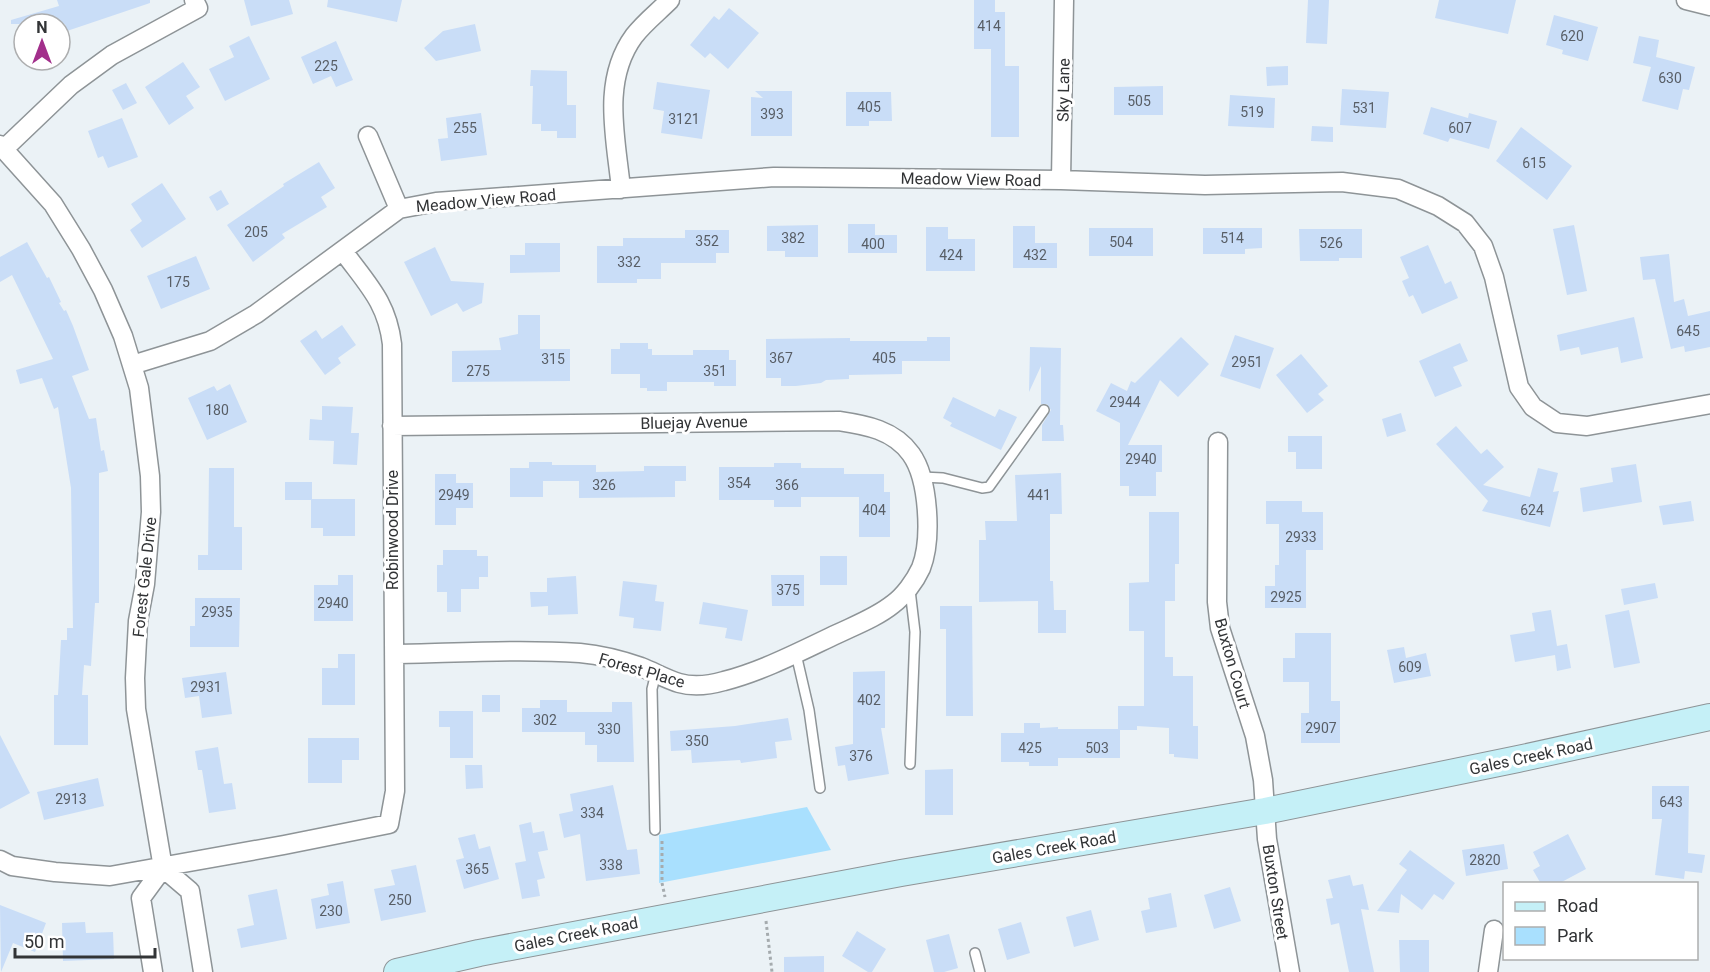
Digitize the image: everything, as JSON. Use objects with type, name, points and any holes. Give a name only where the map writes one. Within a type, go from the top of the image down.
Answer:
[{"type":"main road","name":"Gales Creek Road","points":[[397,972],[478,953],[901,873],[1265,811],[1710,717]]},
{"type":"street","points":[[621,189],[612,97],[617,67],[634,36],[670,0]]},
{"type":"street","name":"Sky Lane","points":[[1061,180],[1064,0]]},
{"type":"street","points":[[1686,0],[1710,6]]},
{"type":"street","points":[[2,147],[71,85],[104,61],[196,4]]},
{"type":"street","points":[[368,136],[399,209]]},
{"type":"street","name":"Forest Gale Drive","points":[[2,147],[53,204],[81,249],[103,290],[123,336],[141,399],[150,476],[149,548],[138,621],[136,709],[163,868]]},
{"type":"street","name":"Meadow View Road","points":[[132,365],[210,341],[256,314],[399,209],[436,202],[774,177],[1061,180],[1205,185],[1342,182],[1398,189],[1438,206],[1465,224],[1483,246],[1494,277],[1519,387],[1533,407],[1557,423],[1587,426],[1710,404]]},
{"type":"street","name":"Robinwood Drive","points":[[163,868],[389,824],[395,791],[392,344],[390,326],[383,305],[343,251]]},
{"type":"street","name":"Bluejay Avenue","points":[[392,426],[839,421],[861,424],[883,431],[911,454],[922,477],[926,501],[926,527]]},
{"type":"street","name":"Buxton Court","points":[[1218,442],[1217,602],[1220,628],[1255,736],[1263,780],[1265,811]]},
{"type":"street","name":"Forest Place","points":[[394,654],[579,653],[612,657],[679,683],[698,685],[724,681],[796,654],[894,604],[910,587],[921,569],[926,527]]},
{"type":"street","name":"Buxton Street","points":[[1265,811],[1267,839],[1290,972]]},
{"type":"street","points":[[0,860],[12,866],[110,876],[163,868],[190,891],[203,972]]},
{"type":"street","points":[[153,972],[141,898],[163,868]]},
{"type":"street","points":[[1488,972],[1494,930]]},
{"type":"lane","points":[[922,477],[944,478],[982,488],[989,487],[1044,410]]},
{"type":"lane","points":[[910,587],[915,632],[910,764]]},
{"type":"lane","points":[[796,654],[809,710],[820,788]]},
{"type":"lane","points":[[655,830],[652,689],[656,673]]},
{"type":"lane","points":[[975,952],[980,972]]},
{"type":"path","points":[[655,830],[662,839],[663,883],[669,917]]},
{"type":"path","points":[[761,899],[772,972]]},
{"type":"green space","points":[[807,807],[831,850],[659,883],[659,835]]},
{"type":"building","points":[[57,0],[150,0],[150,3],[72,29],[72,12],[38,12],[59,6]]},
{"type":"building","points":[[244,0],[289,0],[293,14],[251,26]]},
{"type":"building","points":[[328,0],[402,0],[397,22],[327,7]]},
{"type":"building","points":[[974,0],[995,0],[995,12],[1005,12],[1005,66],[1019,66],[1019,137],[991,137],[991,49],[974,49]]},
{"type":"building","points":[[1308,0],[1329,0],[1327,44],[1306,43]]},
{"type":"building","points":[[1439,0],[1516,0],[1508,34],[1435,18]]},
{"type":"building","points":[[729,8],[759,33],[728,69],[710,53],[705,58],[690,45],[714,16],[719,20]]},
{"type":"building","points":[[1554,15],[1598,27],[1588,61],[1562,54],[1563,50],[1546,45]]},
{"type":"building","points":[[475,24],[481,51],[436,61],[424,48],[443,31]]},
{"type":"building","points":[[249,36],[270,79],[225,101],[209,69],[234,57],[229,46]]},
{"type":"building","points":[[1639,36],[1659,40],[1656,57],[1695,67],[1689,90],[1683,89],[1678,110],[1642,101],[1651,67],[1633,63]]},
{"type":"building","points":[[336,41],[353,80],[336,87],[331,76],[313,84],[301,57]]},
{"type":"building","points":[[183,62],[200,87],[186,96],[194,108],[169,125],[145,87]]},
{"type":"building","points":[[1288,66],[1288,85],[1267,86],[1266,67]]},
{"type":"building","points":[[531,70],[567,71],[567,105],[576,105],[576,138],[557,138],[557,131],[541,131],[541,124],[532,124]]},
{"type":"building","points":[[657,82],[710,90],[702,139],[661,133],[664,111],[653,109]]},
{"type":"building","points":[[126,83],[137,103],[123,110],[112,90]]},
{"type":"building","points":[[1163,86],[1163,115],[1114,115],[1114,87]]},
{"type":"building","points":[[1342,89],[1389,92],[1386,128],[1340,125]]},
{"type":"building","points":[[755,91],[792,91],[792,136],[751,136],[751,97],[763,98]]},
{"type":"building","points":[[846,92],[891,92],[892,121],[869,121],[869,126],[846,126]]},
{"type":"building","points":[[1230,95],[1275,98],[1274,128],[1228,126]]},
{"type":"building","points":[[1431,107],[1468,118],[1469,113],[1497,121],[1489,149],[1450,138],[1448,142],[1423,134]]},
{"type":"building","points":[[481,113],[487,155],[441,161],[438,139],[448,138],[446,118]]},
{"type":"building","points":[[122,118],[138,157],[108,168],[103,156],[98,158],[88,131]]},
{"type":"building","points":[[1312,126],[1333,127],[1333,142],[1311,141]]},
{"type":"building","points":[[1521,127],[1572,166],[1547,200],[1496,161]]},
{"type":"building","points":[[319,162],[335,188],[321,197],[327,207],[282,234],[285,238],[253,262],[227,225],[284,186],[283,184]]},
{"type":"building","points":[[162,183],[186,219],[142,248],[130,230],[142,221],[131,204]]},
{"type":"building","points":[[221,190],[229,204],[217,211],[209,197]]},
{"type":"building","points":[[848,224],[875,224],[875,235],[897,235],[897,253],[848,253]]},
{"type":"building","points":[[818,225],[818,257],[785,257],[785,251],[767,251],[767,226]]},
{"type":"building","points":[[1574,225],[1587,291],[1567,295],[1553,229]]},
{"type":"building","points":[[1013,226],[1035,226],[1035,243],[1057,243],[1057,268],[1013,268]]},
{"type":"building","points":[[926,227],[948,227],[948,239],[975,239],[975,271],[926,271]]},
{"type":"building","points":[[1089,228],[1153,228],[1153,256],[1089,256]]},
{"type":"building","points":[[1203,228],[1262,228],[1262,248],[1245,249],[1245,254],[1203,254]]},
{"type":"building","points":[[1299,229],[1362,229],[1362,258],[1339,258],[1339,261],[1300,261]]},
{"type":"building","points":[[685,230],[729,230],[729,253],[716,253],[716,263],[661,263],[661,279],[637,279],[637,283],[597,283],[597,246],[623,246],[623,238],[685,238]]},
{"type":"building","points":[[27,242],[47,278],[49,277],[61,302],[59,303],[64,311],[66,310],[89,370],[72,376],[89,419],[96,418],[101,451],[104,450],[108,471],[99,473],[99,603],[95,603],[91,666],[84,665],[82,695],[88,695],[88,745],[54,745],[54,695],[58,695],[61,640],[67,640],[67,628],[73,628],[71,488],[58,407],[54,409],[42,378],[20,384],[16,370],[53,359],[12,275],[0,282],[0,257]]},
{"type":"building","points":[[525,243],[560,243],[560,272],[510,273],[510,255],[525,255]]},
{"type":"building","points":[[1428,245],[1445,284],[1451,281],[1458,298],[1422,314],[1413,295],[1409,297],[1402,281],[1409,278],[1400,257]]},
{"type":"building","points":[[435,247],[451,281],[484,283],[482,303],[463,312],[457,303],[431,316],[404,262]]},
{"type":"building","points":[[1669,254],[1674,302],[1684,299],[1688,316],[1710,311],[1710,347],[1685,352],[1684,346],[1671,349],[1655,279],[1643,280],[1640,257]]},
{"type":"building","points":[[196,256],[210,289],[161,309],[147,276]]},
{"type":"building","points":[[518,315],[540,315],[540,349],[570,349],[570,381],[452,382],[452,351],[501,350],[499,338],[518,334]]},
{"type":"building","points":[[1634,317],[1643,358],[1621,363],[1618,347],[1581,355],[1579,347],[1560,351],[1557,335]]},
{"type":"building","points":[[342,325],[356,345],[338,358],[341,363],[325,375],[300,341],[316,330],[322,339]]},
{"type":"building","points":[[1235,335],[1274,348],[1260,389],[1220,376]]},
{"type":"building","points":[[927,337],[950,337],[950,361],[902,361],[902,374],[849,375],[849,379],[826,380],[821,383],[796,386],[781,386],[781,378],[766,378],[766,339],[850,338],[850,341],[927,341]]},
{"type":"building","points":[[1181,337],[1209,364],[1178,397],[1160,380],[1128,445],[1162,445],[1162,472],[1156,472],[1156,496],[1129,496],[1129,486],[1120,486],[1120,423],[1096,411],[1111,383],[1127,391],[1131,381],[1135,383]]},
{"type":"building","points":[[620,343],[648,343],[648,349],[652,349],[652,355],[693,355],[693,350],[729,350],[729,360],[736,360],[736,386],[714,386],[714,382],[667,382],[667,391],[647,391],[647,388],[640,388],[640,374],[611,374],[611,349],[620,349]]},
{"type":"building","points":[[1460,343],[1468,361],[1453,367],[1462,386],[1435,397],[1419,361]]},
{"type":"building","points":[[1030,347],[1061,348],[1060,425],[1063,425],[1064,441],[1042,441],[1042,425],[1051,410],[1047,404],[1041,404],[1041,366],[1029,392]]},
{"type":"building","points":[[1301,354],[1328,386],[1318,394],[1324,400],[1307,413],[1276,375]]},
{"type":"building","points":[[230,384],[247,422],[207,440],[188,398],[214,386],[217,391]]},
{"type":"building","points":[[953,397],[995,417],[999,409],[1017,417],[1001,450],[950,426],[952,423],[943,418]]},
{"type":"building","points":[[322,406],[353,407],[351,433],[359,433],[357,465],[333,464],[334,441],[309,440],[310,419],[322,420]]},
{"type":"building","points":[[1401,413],[1406,431],[1387,437],[1382,419]]},
{"type":"building","points":[[1456,426],[1481,454],[1487,449],[1504,467],[1483,485],[1530,497],[1538,468],[1558,473],[1553,492],[1559,491],[1550,527],[1482,511],[1488,501],[1436,444]]},
{"type":"building","points":[[1288,436],[1322,436],[1322,469],[1296,469],[1296,452],[1288,452]]},
{"type":"building","points":[[529,462],[552,462],[552,465],[596,465],[596,472],[644,471],[644,466],[686,466],[686,481],[675,481],[675,497],[579,498],[579,481],[543,481],[543,497],[510,497],[510,468],[529,468]]},
{"type":"building","points":[[774,463],[801,463],[801,468],[844,468],[844,474],[884,474],[884,492],[890,492],[890,537],[859,537],[859,497],[801,497],[801,507],[774,507],[774,500],[719,500],[719,467],[774,467]]},
{"type":"building","points":[[1636,464],[1642,502],[1583,512],[1580,488],[1613,482],[1611,468]]},
{"type":"building","points":[[209,468],[234,468],[234,527],[242,527],[242,570],[198,570],[198,555],[208,555]]},
{"type":"building","points":[[1061,473],[1062,514],[1050,514],[1050,581],[1053,581],[1054,610],[1066,610],[1066,633],[1038,633],[1038,601],[979,602],[979,540],[986,540],[985,521],[1017,521],[1015,475]]},
{"type":"building","points":[[435,474],[456,474],[456,483],[473,483],[473,508],[456,508],[456,525],[435,525]]},
{"type":"building","points":[[285,482],[312,482],[312,499],[355,499],[355,536],[323,536],[323,528],[311,528],[311,500],[285,500]]},
{"type":"building","points":[[1266,501],[1302,501],[1302,512],[1323,512],[1323,550],[1306,550],[1306,608],[1265,608],[1265,586],[1275,586],[1275,565],[1279,565],[1279,524],[1266,524]]},
{"type":"building","points":[[1691,501],[1694,521],[1663,525],[1659,506]]},
{"type":"building","points":[[1149,512],[1179,512],[1179,564],[1175,564],[1175,601],[1165,601],[1165,657],[1173,657],[1173,676],[1193,676],[1193,726],[1198,726],[1198,759],[1174,757],[1174,754],[1169,754],[1169,728],[1137,726],[1137,730],[1120,730],[1120,758],[1058,758],[1058,766],[1029,766],[1029,762],[1001,762],[1001,733],[1024,733],[1024,723],[1040,723],[1040,728],[1118,729],[1118,706],[1144,706],[1144,631],[1129,631],[1129,583],[1149,582]]},
{"type":"building","points":[[443,550],[477,550],[477,556],[488,556],[488,577],[479,577],[479,589],[461,589],[461,612],[447,612],[447,592],[437,592],[437,565],[443,565]]},
{"type":"building","points":[[820,556],[847,556],[847,585],[820,585]]},
{"type":"building","points":[[338,575],[353,575],[353,621],[314,621],[314,585],[338,585]]},
{"type":"building","points":[[771,575],[804,575],[804,606],[772,606]]},
{"type":"building","points":[[576,576],[578,614],[548,615],[548,606],[531,607],[530,592],[547,592],[547,578]]},
{"type":"building","points":[[623,581],[657,585],[655,601],[664,602],[661,631],[633,628],[634,618],[619,616]]},
{"type":"building","points":[[1655,583],[1658,598],[1624,605],[1621,589]]},
{"type":"building","points":[[195,598],[240,598],[239,647],[190,647],[190,626],[195,626]]},
{"type":"building","points":[[703,602],[748,610],[742,641],[725,638],[727,628],[699,624]]},
{"type":"building","points":[[940,606],[972,606],[973,716],[946,716],[946,629],[940,629]]},
{"type":"building","points":[[1551,610],[1557,646],[1567,644],[1571,668],[1557,671],[1555,655],[1515,662],[1510,635],[1535,631],[1532,613]]},
{"type":"building","points":[[1629,610],[1640,663],[1614,668],[1605,615]]},
{"type":"building","points":[[1295,633],[1331,633],[1331,701],[1340,701],[1340,743],[1301,743],[1301,713],[1309,713],[1309,682],[1283,682],[1283,658],[1295,658]]},
{"type":"building","points":[[1404,647],[1406,658],[1426,653],[1431,676],[1394,683],[1387,650]]},
{"type":"building","points":[[338,654],[355,654],[355,705],[322,705],[322,668],[338,668]]},
{"type":"building","points":[[885,671],[885,728],[881,728],[889,774],[848,781],[845,765],[838,766],[835,747],[853,744],[853,672]]},
{"type":"building","points":[[226,672],[232,714],[202,718],[199,696],[185,698],[182,678]]},
{"type":"building","points":[[482,695],[500,695],[500,712],[482,712]]},
{"type":"building","points":[[540,700],[567,700],[567,712],[612,712],[612,702],[632,702],[634,762],[597,762],[597,745],[585,745],[585,732],[522,732],[522,708],[540,708]]},
{"type":"building","points":[[439,711],[473,711],[473,758],[450,758],[450,727],[439,727]]},
{"type":"building","points":[[788,718],[792,740],[775,742],[777,758],[741,763],[740,760],[692,763],[691,750],[671,751],[670,731],[735,726]]},
{"type":"building","points":[[0,735],[30,793],[0,809]]},
{"type":"building","points":[[308,738],[359,738],[359,760],[342,760],[342,783],[308,783]]},
{"type":"building","points":[[218,747],[224,784],[232,783],[236,809],[209,813],[202,770],[198,770],[195,751]]},
{"type":"building","points":[[465,765],[482,765],[483,788],[466,789]]},
{"type":"building","points":[[953,769],[953,815],[925,815],[925,770]]},
{"type":"building","points":[[98,778],[104,806],[44,820],[37,792]]},
{"type":"building","points":[[613,785],[627,850],[637,849],[640,874],[586,881],[580,834],[564,838],[559,814],[573,811],[570,794]]},
{"type":"building","points":[[1652,786],[1689,786],[1688,853],[1705,855],[1702,873],[1685,871],[1684,879],[1655,875],[1662,819],[1652,819]]},
{"type":"building","points":[[531,822],[533,833],[544,831],[548,850],[538,852],[545,878],[537,880],[540,896],[522,899],[515,863],[526,861],[519,825]]},
{"type":"building","points":[[475,834],[479,849],[490,846],[499,879],[464,889],[456,860],[464,858],[458,838]]},
{"type":"building","points":[[1568,834],[1586,869],[1562,882],[1540,882],[1533,870],[1540,866],[1533,852]]},
{"type":"building","points":[[1504,844],[1508,869],[1466,876],[1462,850]]},
{"type":"building","points":[[1410,850],[1455,883],[1443,900],[1434,894],[1422,910],[1401,894],[1399,913],[1377,911],[1407,870],[1399,864]]},
{"type":"building","points":[[416,865],[426,912],[381,921],[374,889],[395,885],[391,870]]},
{"type":"building","points":[[1350,875],[1353,886],[1363,884],[1369,910],[1361,909],[1374,972],[1349,972],[1339,923],[1331,925],[1326,899],[1333,898],[1328,880]]},
{"type":"building","points":[[343,881],[350,923],[316,929],[311,899],[329,895],[327,884]]},
{"type":"building","points":[[1230,887],[1241,921],[1214,929],[1204,895]]},
{"type":"building","points":[[277,889],[287,939],[241,948],[237,929],[254,925],[248,895]]},
{"type":"building","points":[[1171,893],[1177,927],[1146,933],[1141,911],[1150,909],[1148,898]]},
{"type":"building","points":[[0,905],[46,923],[35,952],[13,943],[1,972]]},
{"type":"building","points":[[1091,910],[1099,940],[1074,947],[1066,917]]},
{"type":"building","points":[[85,922],[86,933],[113,932],[114,959],[63,961],[62,923]]},
{"type":"building","points":[[1021,922],[1030,953],[1007,960],[998,929]]},
{"type":"building","points":[[857,931],[886,949],[872,972],[868,972],[842,956]]},
{"type":"building","points":[[949,934],[958,968],[934,972],[926,940]]},
{"type":"building","points":[[1399,940],[1429,940],[1429,972],[1400,972]]},
{"type":"building","points":[[824,956],[824,972],[784,972],[784,957]]}]
